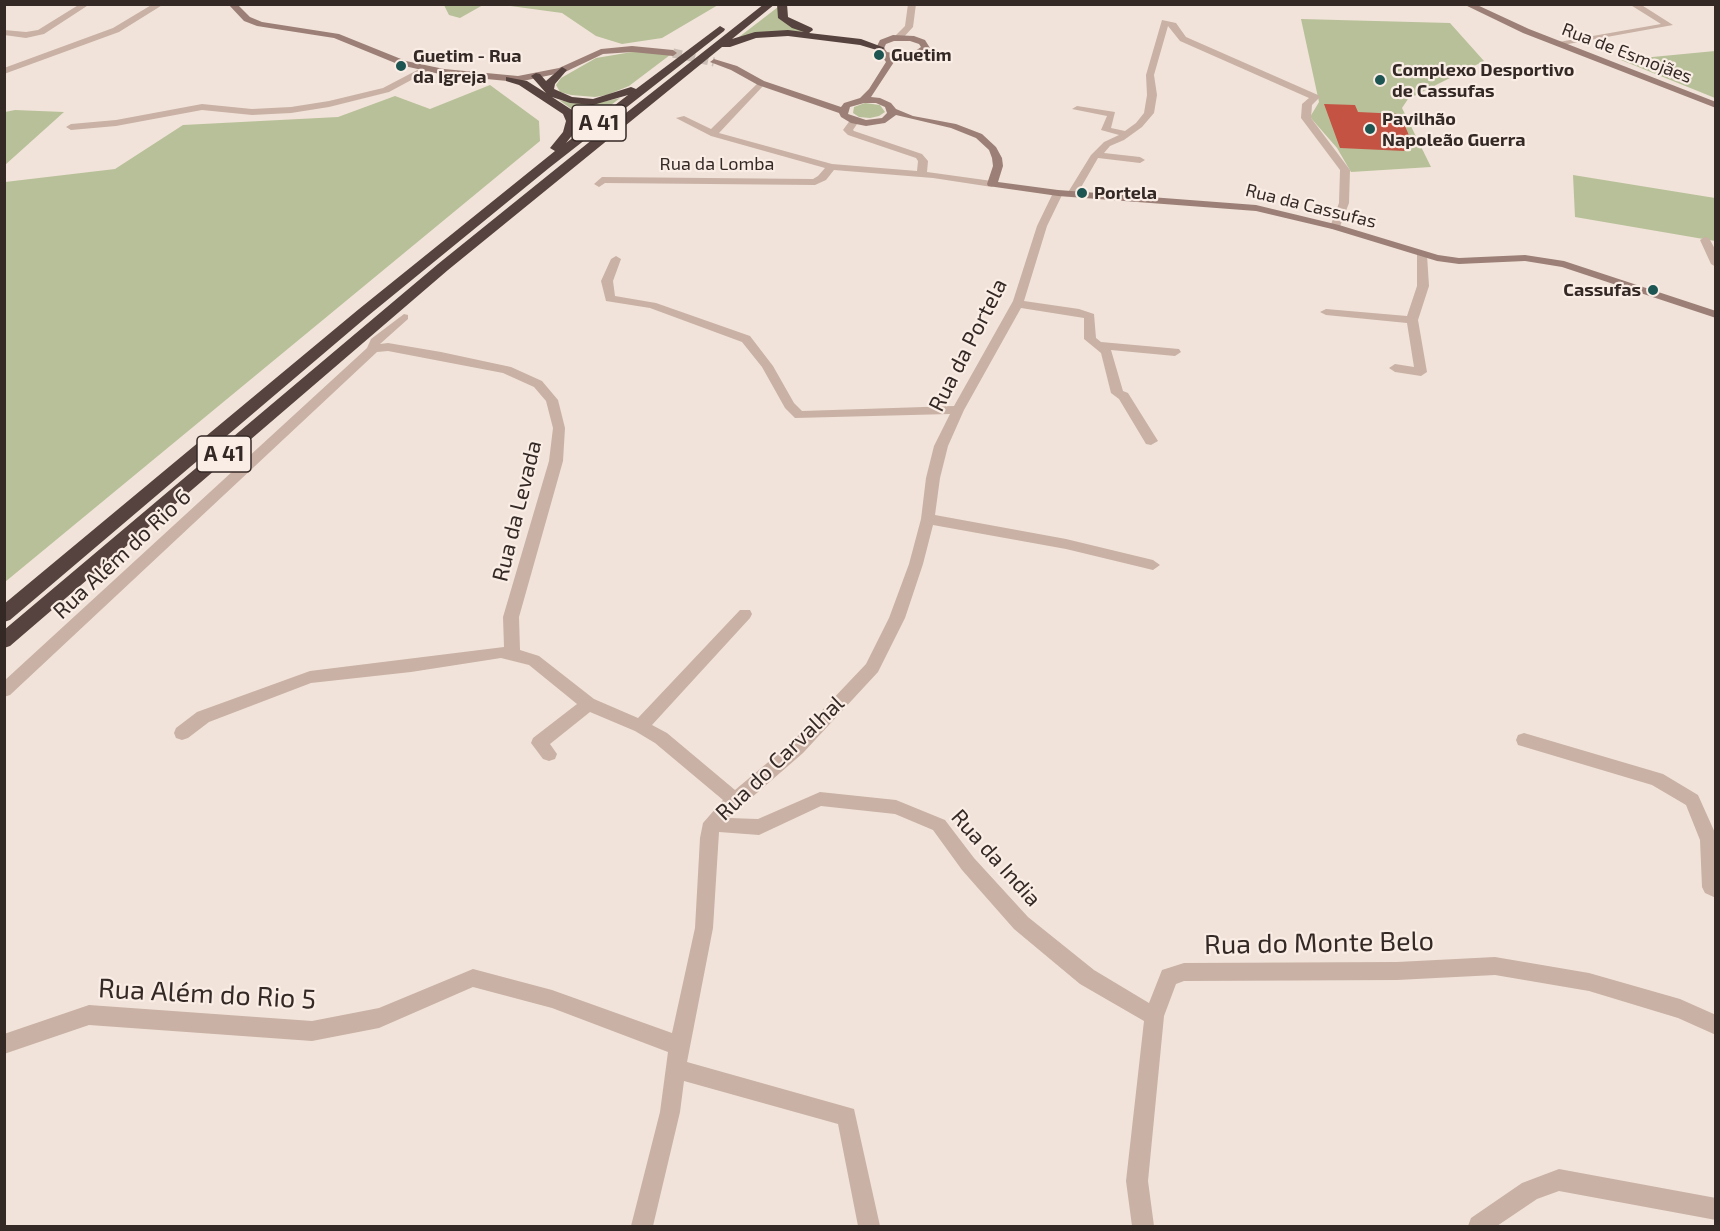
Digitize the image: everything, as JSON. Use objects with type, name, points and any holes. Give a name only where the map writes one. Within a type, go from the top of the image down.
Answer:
[{"type":"highway","points":[[734,19],[754,4]]},
{"type":"highway","name":"A 41","points":[[4,641],[443,267],[710,58],[771,4]]},
{"type":"highway","points":[[782,4],[783,18],[796,26],[885,47]]},
{"type":"highway","name":"A 41","points":[[4,615],[364,312],[545,165],[724,26]]},
{"type":"highway","points":[[710,58],[744,38],[777,33],[861,42],[885,47]]},
{"type":"highway","points":[[542,92],[562,69]]},
{"type":"highway","points":[[536,76],[534,87],[562,107],[572,121],[568,134],[545,165]]},
{"type":"highway","points":[[510,79],[559,97],[593,102],[615,97],[652,80]]},
{"type":"main road","points":[[232,4],[247,19],[260,24],[336,36],[403,63],[425,69],[510,79],[536,76],[562,69],[609,51],[646,49],[673,53]]},
{"type":"main road","name":"Rua de Esmojães","points":[[1467,4],[1526,31],[1716,105]]},
{"type":"main road","points":[[883,102],[880,90],[897,63],[905,57],[919,54],[926,48],[916,39],[899,37],[885,47]]},
{"type":"main road","points":[[885,47],[905,57]]},
{"type":"main road","points":[[863,100],[876,88],[889,65],[890,60],[885,47]]},
{"type":"main road","points":[[710,58],[761,83],[843,111],[844,115],[854,121],[866,123],[911,118]]},
{"type":"main road","points":[[467,74],[536,76]]},
{"type":"main road","points":[[808,99],[851,103],[863,100],[883,102],[892,111],[911,118],[953,126],[979,135],[993,149],[997,158],[998,166],[992,184]]},
{"type":"main road","points":[[843,111],[851,103]]},
{"type":"main road","points":[[885,120],[892,111]]},
{"type":"main road","name":"Rua da Cassufas","points":[[992,184],[1058,193],[1256,208],[1335,227],[1422,255],[1459,261],[1525,258],[1564,264],[1716,315]]},
{"type":"street","points":[[4,32],[26,35],[41,32],[86,4]]},
{"type":"street","points":[[4,71],[116,30],[160,4]]},
{"type":"street","points":[[899,37],[909,27],[912,4]]},
{"type":"street","points":[[1557,43],[1668,25],[1634,4]]},
{"type":"street","points":[[1072,194],[1096,155],[1107,144],[1139,125],[1149,113],[1152,95],[1150,75],[1165,22],[1173,25],[1183,39],[1315,97],[1307,104],[1306,118],[1345,170],[1344,202],[1335,227]]},
{"type":"street","points":[[909,27],[916,39]]},
{"type":"street","points":[[70,127],[116,123],[202,107],[252,112],[329,105],[386,90],[425,69]]},
{"type":"street","points":[[714,134],[716,129],[734,114],[761,83]]},
{"type":"street","points":[[1077,109],[1112,114],[1106,130],[1126,134]]},
{"type":"street","name":"Rua da Cassufas","points":[[681,118],[714,134],[831,167],[922,174],[992,184]]},
{"type":"street","points":[[854,121],[848,130],[851,133],[919,156],[923,161],[922,174]]},
{"type":"street","points":[[1096,155],[1140,160]]},
{"type":"street","name":"Rua da Lomba","points":[[599,184],[602,180],[815,182],[822,178],[831,167]]},
{"type":"street","name":"Rua da Portela","points":[[928,519],[933,478],[941,446],[958,410],[1018,304],[1042,226],[1058,193]]},
{"type":"street","points":[[1705,240],[1716,264]]},
{"type":"street","points":[[1395,368],[1421,372],[1412,320],[1423,286],[1422,255]]},
{"type":"street","points":[[616,259],[607,281],[610,298],[652,305],[746,339],[767,366],[789,405],[799,416],[958,410]]},
{"type":"street","points":[[1018,304],[1079,312],[1090,316],[1090,339],[1107,352],[1118,393],[1124,396],[1151,441]]},
{"type":"street","points":[[1326,312],[1412,320]]},
{"type":"street","points":[[373,350],[375,342],[404,317]]},
{"type":"street","points":[[1098,345],[1175,352]]},
{"type":"street","name":"Rua da Levada","points":[[373,350],[388,347],[507,370],[538,384],[552,400],[559,428],[556,461],[511,617],[512,654]]},
{"type":"street","name":"Rua Além do Rio 6","points":[[4,691],[373,350]]},
{"type":"street","points":[[928,519],[1055,542],[1153,566]]},
{"type":"street","name":"Rua do Carvalhal","points":[[642,1227],[670,1112],[679,1046],[704,928],[708,849],[712,823],[735,800],[797,748],[872,668],[897,618],[916,564],[928,519]]},
{"type":"street","points":[[641,726],[745,614]]},
{"type":"street","points":[[182,733],[203,717],[310,677],[400,668],[501,652],[534,660],[588,704],[641,726],[661,738],[735,800]]},
{"type":"street","points":[[549,754],[538,743],[588,704]]},
{"type":"street","points":[[1524,740],[1657,779],[1692,800],[1709,840],[1711,887],[1716,890]]},
{"type":"street","name":"Rua da India","points":[[712,823],[759,827],[820,799],[896,807],[939,825],[968,864],[1021,923],[1087,977],[1154,1016]]},
{"type":"street","name":"Rua do Monte Belo","points":[[1143,1227],[1137,1181],[1154,1016],[1169,977],[1184,972],[1397,971],[1495,966],[1588,982],[1680,1009],[1716,1025]]},
{"type":"street","name":"Rua Além do Rio 5","points":[[4,1044],[89,1015],[312,1031],[379,1018],[473,978],[552,999],[679,1046]]},
{"type":"street","points":[[676,1069],[847,1116],[869,1227]]},
{"type":"street","points":[[1479,1227],[1530,1191],[1559,1180],[1716,1209]]},
{"type":"green space","points":[[444,5],[483,5],[460,18],[449,15]]},
{"type":"green space","points":[[503,5],[718,5],[662,38],[622,44],[596,36],[562,13]]},
{"type":"green space","points":[[778,7],[778,12],[804,31],[814,34],[793,31],[739,37]]},
{"type":"green space","name":"Complexo Desportivo de Cassufas","points":[[1301,19],[1450,23],[1484,61],[1408,99],[1402,108],[1431,167],[1351,172],[1337,148],[1310,117],[1319,102]]},
{"type":"green space","points":[[638,51],[670,55],[629,86],[607,95],[595,97],[571,95],[560,92],[556,85],[561,78],[596,58]]},
{"type":"green space","points":[[1715,51],[1715,98],[1621,60]]},
{"type":"green space","points":[[490,85],[539,121],[540,141],[5,582],[5,182],[115,169],[183,125],[338,117],[395,96],[430,109]]},
{"type":"green space","points":[[620,98],[578,131],[577,113],[559,100],[597,103]]},
{"type":"green space","points":[[865,103],[880,105],[885,112],[870,118],[859,117],[853,113],[854,107]]},
{"type":"green space","points":[[15,110],[64,112],[5,165],[5,112]]},
{"type":"green space","points":[[1573,175],[1715,198],[1715,241],[1575,217]]},
{"type":"building","name":"Pavilhão Napoleão Guerra","points":[[1324,104],[1355,105],[1358,112],[1400,114],[1413,145],[1402,144],[1405,151],[1340,148]]},
{"type":"tunnel","points":[[673,53],[714,62]]},
{"type":"place","name":"Guetim","points":[[879,55]]},
{"type":"place","name":"Guetim - Rua da Igreja","points":[[401,66]]},
{"type":"place","name":"Complexo Desportivo de Cassufas","points":[[1380,80]]},
{"type":"place","name":"Pavilhão Napoleão Guerra","points":[[1370,129]]},
{"type":"place","name":"Portela","points":[[1082,193]]},
{"type":"place","name":"Cassufas","points":[[1653,290]]}]
